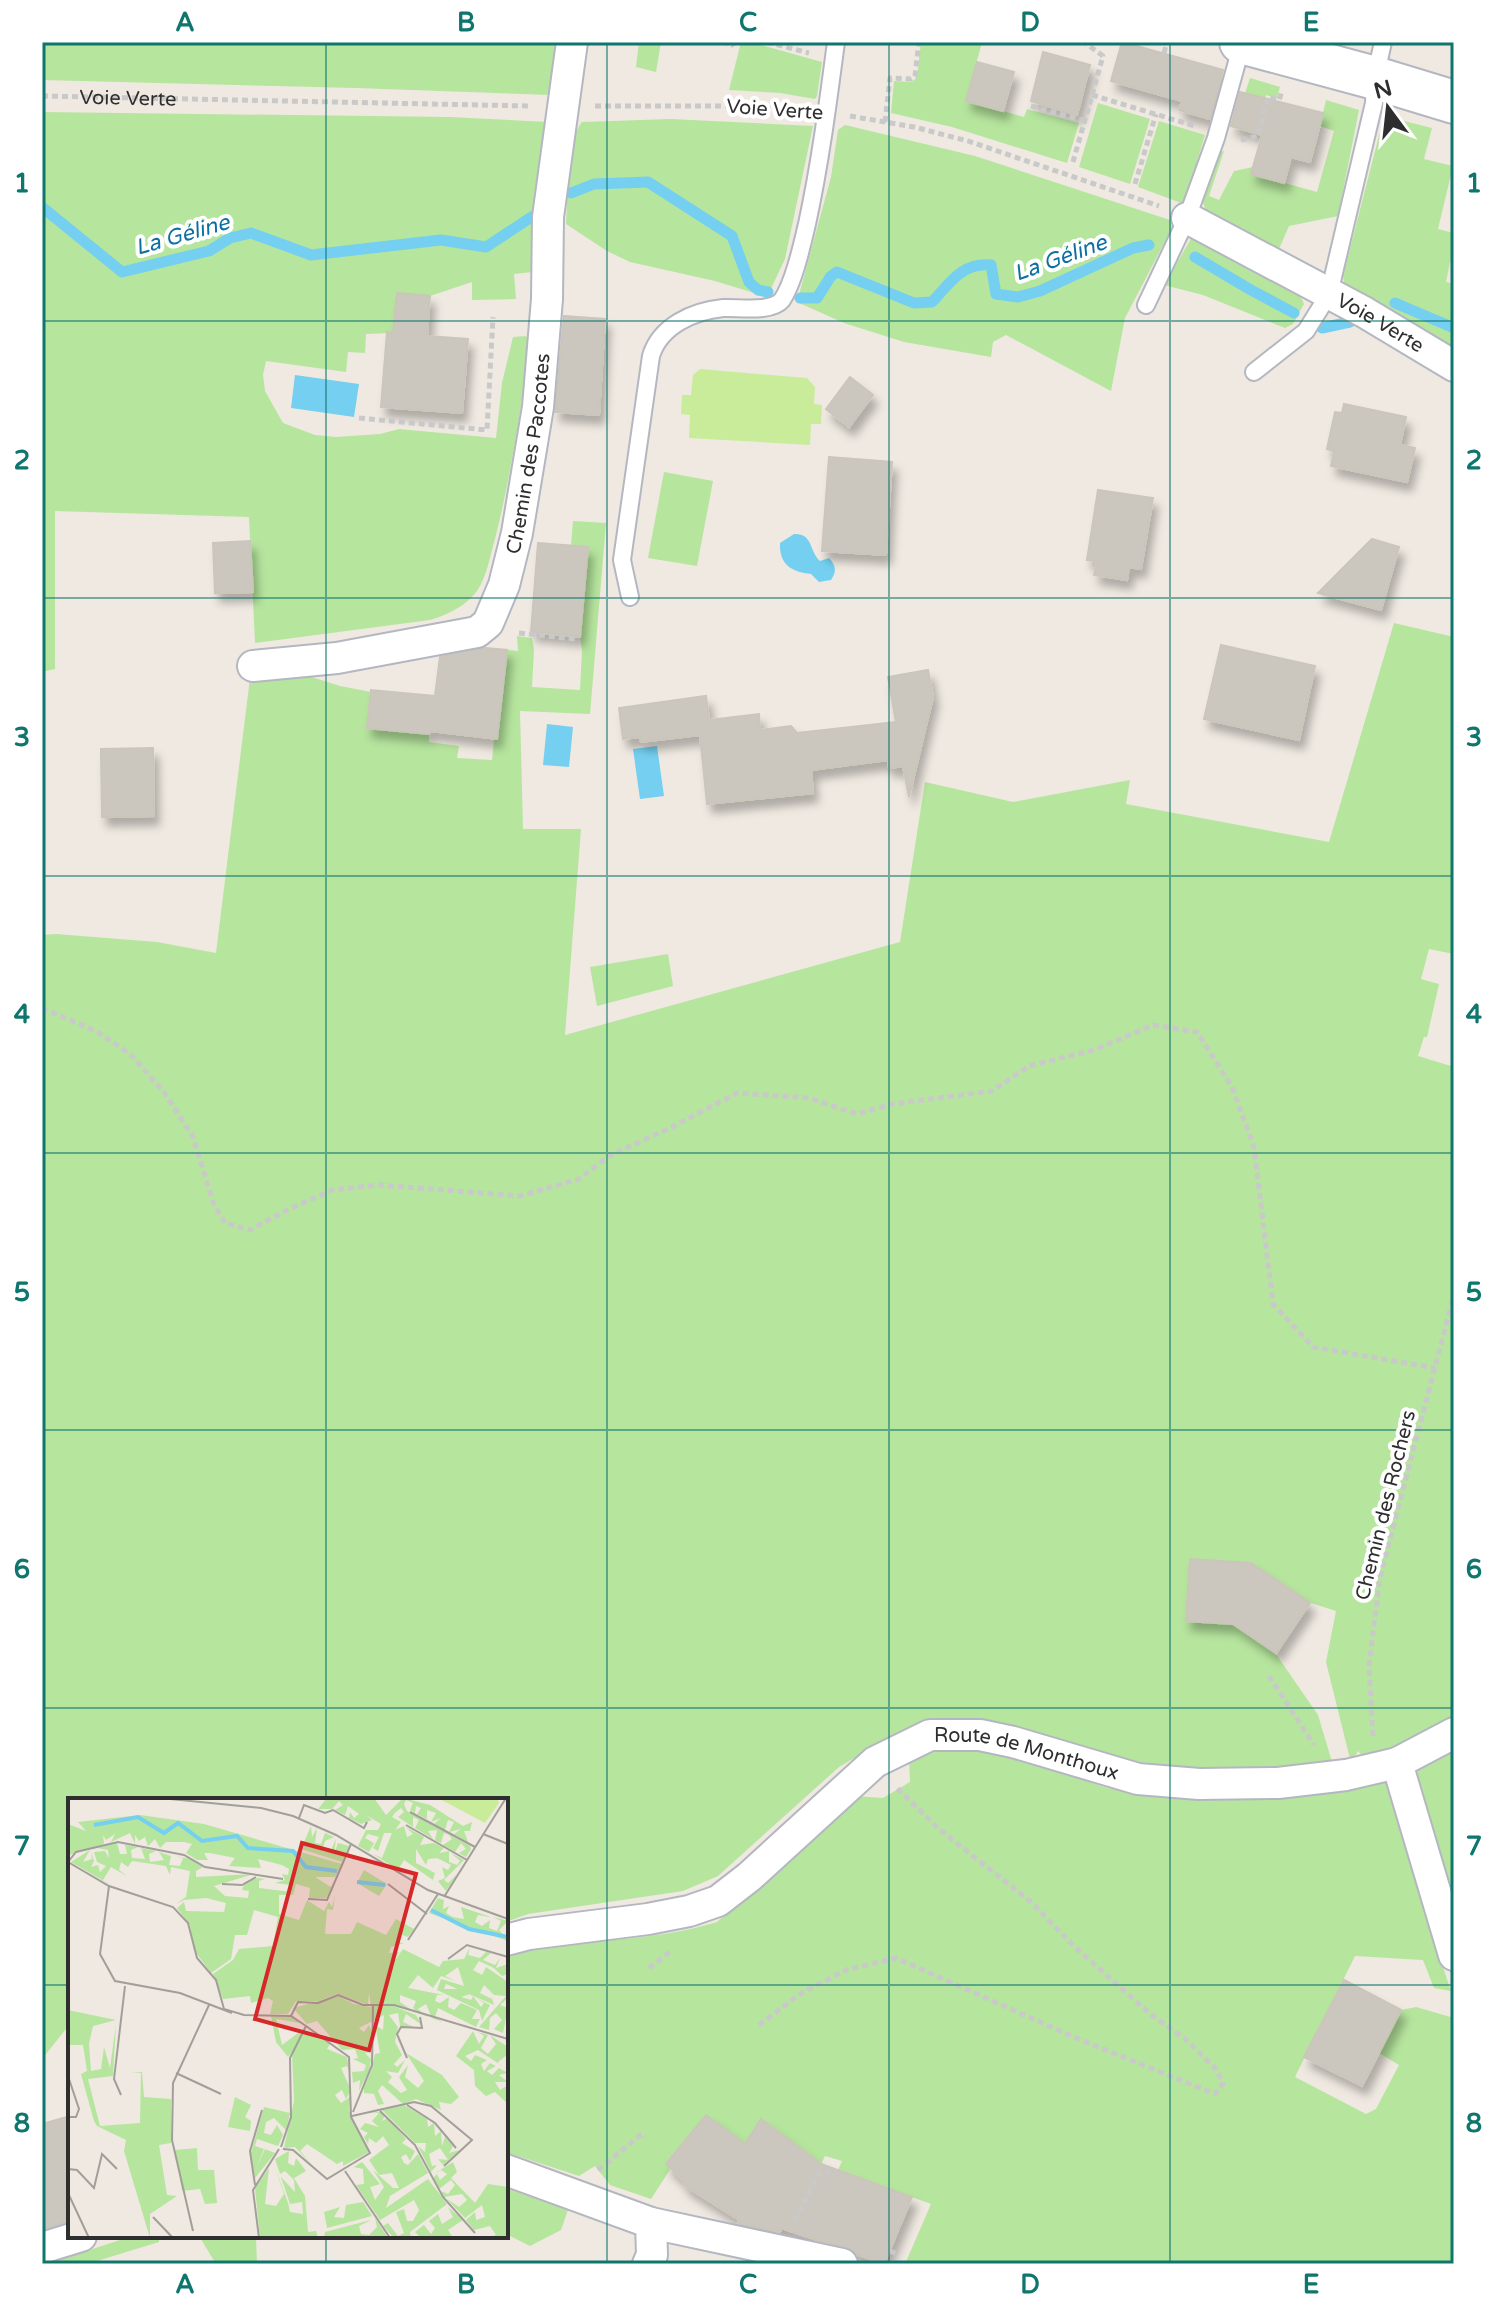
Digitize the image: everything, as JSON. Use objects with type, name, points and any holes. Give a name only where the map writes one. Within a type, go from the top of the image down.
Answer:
[{"type":"main road","points":[[1242,42],[1379,60],[1452,94]]},
{"type":"street","name":"Chemin des Paccotes","points":[[495,611],[517,533],[538,407],[547,299],[548,217],[572,42]]},
{"type":"street","name":"Voie Verte","points":[[1187,218],[1364,312],[1454,366]]},
{"type":"street","points":[[253,666],[337,658],[477,632],[488,623],[495,611]]},
{"type":"street","name":"Route de Monthoux","points":[[508,1939],[648,1919],[689,1911],[718,1901],[749,1877],[875,1762],[930,1735],[980,1735],[1138,1779],[1199,1784],[1278,1783],[1333,1777],[1397,1763],[1454,1733]]},
{"type":"street","points":[[1397,1763],[1454,1955]]},
{"type":"street","points":[[508,2171],[651,2223],[842,2264]]},
{"type":"street","points":[[648,2264],[652,2255],[651,2223]]},
{"type":"street","points":[[42,2248],[74,2238]]},
{"type":"lane","points":[[630,597],[622,560],[655,344],[679,322],[700,312],[774,306],[781,300],[799,259],[827,112],[836,42]]},
{"type":"lane","points":[[1146,305],[1187,218],[1216,138],[1242,42]]},
{"type":"lane","points":[[1254,372],[1306,331],[1329,294],[1374,103],[1379,60]]},
{"type":"path","points":[[722,42],[732,45],[735,42]]},
{"type":"path","points":[[767,42],[834,60]]},
{"type":"path","points":[[885,122],[890,78],[911,79],[915,76],[919,42]]},
{"type":"path","points":[[1073,162],[1103,56],[1084,42]]},
{"type":"path","points":[[1164,53],[1167,42]]},
{"type":"path","points":[[1092,95],[1203,129]]},
{"type":"path","name":"Voie Verte","points":[[42,96],[563,107],[650,104],[827,112],[968,141],[1187,218]]},
{"type":"path","points":[[1258,136],[1267,103]]},
{"type":"path","points":[[1031,106],[1085,121]]},
{"type":"path","points":[[1135,184],[1156,114]]},
{"type":"path","points":[[359,418],[487,430],[493,317]]},
{"type":"path","points":[[495,611],[518,633],[575,639]]},
{"type":"path","points":[[42,1008],[96,1031],[130,1054],[164,1092],[193,1137],[214,1205],[225,1223],[250,1230],[332,1190],[379,1185],[520,1196],[579,1179],[609,1156],[737,1093],[809,1098],[857,1114],[892,1104],[992,1091],[1029,1066],[1094,1050],[1153,1025],[1197,1032],[1232,1087],[1254,1147],[1273,1304],[1313,1347],[1435,1368]]},
{"type":"path","name":"Chemin des Rochers","points":[[1397,1763],[1379,1753],[1372,1733],[1369,1666],[1380,1577],[1454,1295]]},
{"type":"path","points":[[1269,1676],[1318,1751]]},
{"type":"path","points":[[759,2025],[800,1994],[846,1970],[896,1958],[1076,2038],[1215,2094],[1223,2083],[1216,2069],[1184,2038],[1150,2014],[1073,1945],[1030,1901],[939,1829],[875,1762]]},
{"type":"path","points":[[592,2176],[642,2134],[645,2137]]},
{"type":"path","points":[[782,2250],[818,2174],[829,2172]]},
{"type":"path","points":[[890,2251],[898,2254]]},
{"type":"green space","points":[[42,42],[557,42],[550,95],[42,80]]},
{"type":"green space","points":[[639,42],[661,42],[656,72],[636,67]]},
{"type":"green space","points":[[741,42],[822,62],[815,99],[729,90]]},
{"type":"green space","points":[[921,42],[982,42],[966,101],[1024,117],[1027,109],[1079,123],[1067,163],[952,127],[891,113],[894,81],[912,82],[917,77]]},
{"type":"green space","points":[[1250,78],[1280,87],[1277,98],[1266,95],[1257,130],[1235,124]]},
{"type":"green space","points":[[1326,100],[1359,110],[1338,216],[1289,226],[1279,249],[1206,211],[1202,200],[1217,152],[1224,151],[1209,196],[1219,200],[1234,171],[1253,167],[1252,174],[1317,192],[1334,131],[1320,126]]},
{"type":"green space","points":[[1098,103],[1150,119],[1130,184],[1079,167]]},
{"type":"green space","points":[[42,112],[449,117],[548,122],[533,272],[514,274],[516,299],[472,300],[472,282],[430,296],[397,293],[393,333],[366,334],[365,353],[348,352],[346,372],[266,361],[263,375],[265,391],[283,423],[315,435],[380,434],[399,429],[496,438],[502,383],[513,337],[526,336],[530,344],[527,368],[501,515],[483,579],[467,601],[449,613],[430,620],[255,643],[249,517],[55,511],[55,669],[42,672]]},
{"type":"green space","points":[[1384,116],[1432,128],[1424,159],[1453,166],[1438,229],[1454,233],[1454,263],[1450,262],[1446,282],[1454,284],[1454,351],[1345,290],[1343,276]]},
{"type":"green space","points":[[671,119],[813,126],[785,259],[767,297],[715,281],[630,262],[566,224],[573,142],[582,122]]},
{"type":"green space","points":[[1159,121],[1205,135],[1184,204],[1138,187]]},
{"type":"green space","points":[[845,125],[975,156],[1170,220],[1172,228],[1125,318],[1111,391],[1006,335],[993,342],[991,357],[904,342],[844,323],[797,302],[831,177],[838,130]]},
{"type":"green space","points":[[1192,237],[1299,293],[1304,304],[1293,324],[1285,328],[1203,295],[1164,285]]},
{"type":"green space","points":[[700,369],[807,378],[815,387],[814,404],[822,405],[821,424],[811,424],[810,445],[689,438],[690,415],[681,414],[682,395],[691,395],[693,375]]},
{"type":"green space","points":[[664,472],[713,481],[697,566],[648,558]]},
{"type":"green space","points":[[573,521],[606,523],[590,714],[520,711],[523,829],[581,829],[565,1035],[900,942],[925,782],[1013,802],[1130,780],[1126,804],[1329,842],[1394,623],[1454,637],[1454,954],[1429,949],[1421,979],[1439,984],[1427,1037],[1424,1037],[1418,1056],[1454,1067],[1454,1954],[1442,1964],[1451,1991],[1434,1988],[1423,1960],[1355,1956],[1295,2077],[1366,2114],[1376,2109],[1399,2065],[1379,2053],[1401,2010],[1416,2007],[1454,2018],[1454,2264],[905,2264],[931,2204],[838,2170],[842,2161],[825,2156],[809,2190],[800,2149],[761,2119],[745,2144],[706,2115],[666,2163],[671,2168],[651,2199],[610,2185],[595,2166],[579,2176],[508,2153],[508,1952],[665,1934],[717,1922],[855,1796],[883,1798],[910,1782],[909,1759],[938,1748],[996,1750],[1107,1788],[1156,1794],[1303,1793],[1387,1781],[1358,1751],[1351,1763],[1326,1662],[1336,1611],[1311,1603],[1276,1654],[1318,1715],[1333,1765],[1208,1771],[1117,1759],[978,1719],[921,1724],[886,1739],[839,1767],[718,1876],[683,1891],[528,1914],[508,1921],[508,1798],[68,1798],[68,2026],[42,2059],[42,935],[157,942],[216,953],[250,678],[293,671],[371,692],[367,728],[429,734],[429,742],[459,746],[457,758],[492,760],[507,650],[518,651],[517,636],[532,638],[532,687],[580,690],[580,637],[588,547],[571,546]]},
{"type":"green space","points":[[668,954],[673,986],[597,1006],[590,967]]},
{"type":"green space","points":[[508,2189],[569,2207],[561,2230],[530,2246],[508,2235]]},
{"type":"green space","points":[[126,2238],[159,2238],[159,2242],[87,2264],[47,2264]]},
{"type":"green space","points":[[200,2238],[256,2238],[257,2264],[216,2264]]},
{"type":"water","points":[[295,375],[359,384],[354,417],[291,408]]},
{"type":"water","points":[[794,534],[808,539],[820,561],[829,558],[835,571],[831,580],[819,582],[811,574],[793,569],[784,562],[780,543]]},
{"type":"water","points":[[547,724],[573,727],[569,767],[543,765]]},
{"type":"water","points":[[657,746],[664,796],[640,799],[633,749]]},
{"type":"building","points":[[1122,42],[1223,70],[1210,119],[1179,110],[1182,101],[1111,81]]},
{"type":"building","points":[[1043,52],[1090,65],[1077,115],[1031,101]]},
{"type":"building","points":[[977,62],[1014,72],[1003,111],[966,101]]},
{"type":"building","points":[[1240,92],[1323,113],[1310,162],[1291,157],[1284,183],[1251,174],[1262,135],[1231,126]]},
{"type":"building","points":[[397,293],[430,296],[427,336],[468,339],[462,413],[381,407],[387,332],[393,333]]},
{"type":"building","points":[[564,316],[605,319],[599,415],[555,412]]},
{"type":"building","points":[[850,377],[873,395],[849,427],[826,409]]},
{"type":"building","points":[[1344,404],[1406,417],[1400,445],[1415,448],[1407,482],[1331,466],[1334,451],[1327,449],[1335,412],[1342,413]]},
{"type":"building","points":[[829,457],[892,462],[886,555],[822,551]]},
{"type":"building","points":[[1098,490],[1153,498],[1141,569],[1129,567],[1127,580],[1094,575],[1097,561],[1087,560]]},
{"type":"building","points":[[1372,539],[1399,547],[1381,610],[1318,593]]},
{"type":"building","points":[[250,541],[253,592],[215,593],[213,543]]},
{"type":"building","points":[[538,543],[588,547],[580,637],[531,632]]},
{"type":"building","points":[[1221,645],[1315,666],[1299,740],[1204,719]]},
{"type":"building","points":[[485,648],[507,650],[497,739],[367,728],[371,690],[435,696],[440,657]]},
{"type":"building","points":[[928,670],[933,697],[909,797],[903,766],[889,768],[888,760],[811,770],[813,793],[707,804],[700,735],[641,742],[640,737],[623,739],[619,708],[706,696],[709,720],[759,714],[760,730],[791,726],[797,733],[896,722],[888,677]]},
{"type":"building","points":[[153,748],[154,816],[102,817],[101,749]]},
{"type":"building","points":[[1190,1559],[1251,1563],[1310,1603],[1276,1653],[1233,1624],[1186,1621]]},
{"type":"building","points":[[1344,1980],[1401,2010],[1362,2086],[1304,2057]]},
{"type":"building","points":[[706,2115],[745,2144],[761,2119],[821,2164],[912,2197],[884,2264],[856,2254],[847,2247],[781,2228],[780,2232],[738,2223],[739,2220],[684,2185],[685,2182],[666,2164]]},
{"type":"building","points":[[68,2117],[68,2222],[42,2229],[42,2124]]},
{"type":"waterway","name":"La Géline","points":[[571,193],[594,184],[648,182],[732,236],[749,282],[758,290],[768,292]]},
{"type":"waterway","name":"La Géline","points":[[42,207],[122,272],[209,251],[230,238],[251,233],[311,255],[441,240],[486,247],[533,216]]},
{"type":"waterway","name":"La Géline","points":[[800,298],[817,298],[837,272],[914,303],[932,302],[957,275],[981,265],[991,265],[996,294],[1018,297],[1040,291],[1133,248],[1149,245]]},
{"type":"waterway","name":"La Géline","points":[[1195,257],[1294,313]]},
{"type":"waterway","name":"La Géline","points":[[1395,303],[1454,328]]},
{"type":"waterway","name":"La Géline","points":[[1322,328],[1350,322]]}]
